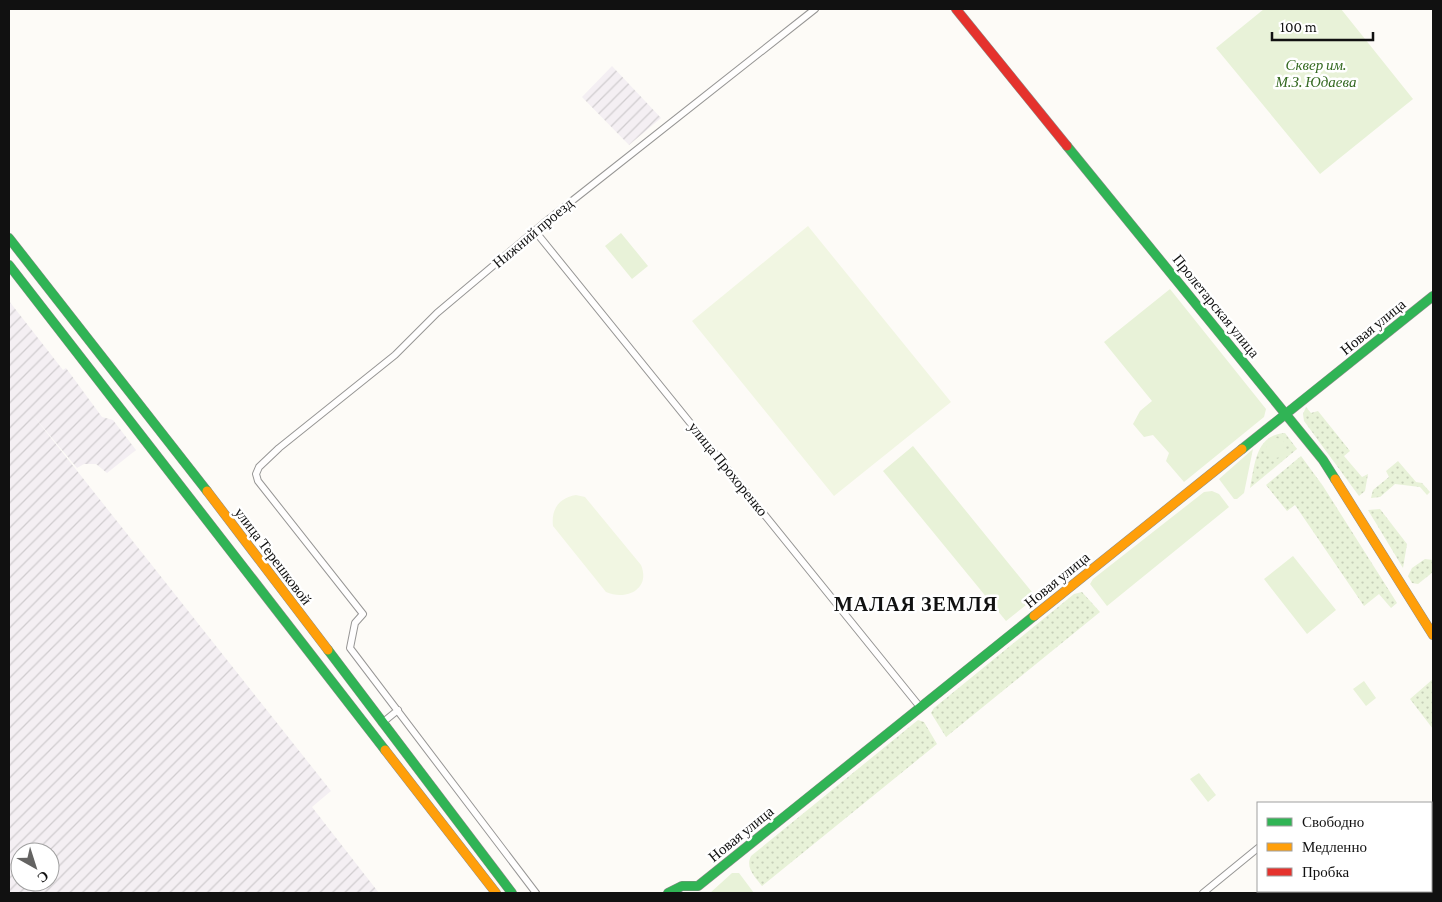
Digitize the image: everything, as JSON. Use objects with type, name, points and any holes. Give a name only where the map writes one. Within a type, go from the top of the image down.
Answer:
[{"type":"main road","name":"Пролетарская улица","points":[[956,9],[1329,468],[1433,635]]},
{"type":"main road","name":"улица Терешковой","points":[[9,238],[158,429],[512,893]]},
{"type":"main road","name":"улица Терешковой","points":[[9,265],[496,893]]},
{"type":"main road","name":"Новая улица","points":[[668,893],[676,887],[685,885],[698,890],[920,707],[1433,296]]},
{"type":"main road","points":[[431,810],[436,802],[442,802]]},
{"type":"street","name":"Нижний проезд","points":[[398,710],[350,648],[355,623],[363,614],[258,481],[256,474],[259,467],[395,355],[436,314],[535,231],[815,9]]},
{"type":"street","name":"улица Прохоренко","points":[[535,231],[920,707]]},
{"type":"street","points":[[382,723],[398,710],[536,893]]},
{"type":"street","points":[[1203,893],[1257,849]]},
{"type":"shaded area","points":[[612,66],[661,118],[629,145],[582,97]]},
{"type":"shaded area","points":[[9,301],[63,370],[66,368],[102,417],[113,420],[136,450],[107,473],[96,464],[84,464],[77,468],[32,414],[331,791],[312,807],[379,893],[9,893]]},
{"type":"green space","name":"Сквер им. М.З. Юдаева","points":[[1264,9],[1341,9],[1413,99],[1320,174],[1216,48]]},
{"type":"green space","points":[[808,226],[951,402],[834,496],[692,321]]},
{"type":"green space","points":[[621,233],[648,266],[632,279],[605,246]]},
{"type":"green space","points":[[1170,289],[1266,409],[1264,417],[1184,482],[1166,461],[1169,453],[1153,435],[1144,437],[1133,424],[1140,411],[1152,401],[1104,342]]},
{"type":"green space","points":[[1306,407],[1311,413],[1318,411],[1350,451],[1344,456],[1362,477],[1368,474],[1365,491],[1359,496],[1304,421],[1303,414]]},
{"type":"green space","points":[[1285,433],[1297,449],[1250,488],[1255,461],[1262,445],[1275,435]]},
{"type":"green space","points":[[1276,438],[1283,441],[1286,448],[1283,455],[1276,458],[1269,455],[1266,448],[1269,441]]},
{"type":"green space","points":[[913,446],[1036,597],[1006,621],[883,471]]},
{"type":"green space","points":[[1253,449],[1244,493],[1237,499],[1234,499],[1219,479]]},
{"type":"green space","points":[[1301,456],[1323,486],[1397,603],[1391,608],[1379,594],[1364,606],[1295,505],[1287,511],[1266,485]]},
{"type":"green space","points":[[1398,461],[1416,482],[1422,483],[1430,492],[1427,495],[1420,487],[1395,484],[1380,497],[1371,498],[1373,490],[1389,477],[1386,471]]},
{"type":"green space","points":[[1212,491],[1219,494],[1229,507],[1107,606],[1090,584],[1093,579],[1204,492]]},
{"type":"green space","points":[[570,496],[585,497],[641,565],[643,581],[635,591],[621,595],[606,592],[553,526],[553,514],[557,505]]},
{"type":"green space","points":[[1380,509],[1407,544],[1403,568],[1368,510]]},
{"type":"green space","points":[[1293,556],[1336,610],[1307,634],[1264,579]]},
{"type":"green space","points":[[1425,559],[1433,560],[1433,572],[1418,584],[1412,583],[1408,576],[1412,568]]},
{"type":"green space","points":[[1082,592],[1100,612],[946,737],[931,713],[934,708],[1074,594]]},
{"type":"green space","points":[[1433,679],[1433,729],[1410,699]]},
{"type":"green space","points":[[1364,681],[1376,698],[1366,706],[1353,689]]},
{"type":"green space","points":[[918,720],[924,722],[937,744],[762,886],[750,868],[749,860],[751,856]]},
{"type":"green space","points":[[1199,773],[1216,795],[1208,802],[1190,779]]},
{"type":"green space","points":[[732,873],[739,873],[754,893],[710,893]]},
{"type":"traffic: fast","points":[[1067,146],[1323,460],[1335,479]]},
{"type":"traffic: fast","points":[[9,238],[207,491]]},
{"type":"traffic: fast","points":[[9,265],[385,750]]},
{"type":"traffic: fast","points":[[1242,449],[1433,296]]},
{"type":"traffic: fast","points":[[668,893],[682,886],[698,886],[1034,616]]},
{"type":"traffic: fast","points":[[328,650],[512,893]]},
{"type":"traffic: slow","points":[[1034,616],[1242,449]]},
{"type":"traffic: slow","points":[[1335,479],[1433,635]]},
{"type":"traffic: slow","points":[[207,491],[328,650]]},
{"type":"traffic: slow","points":[[385,750],[496,893]]},
{"type":"traffic: jam","points":[[956,9],[1067,146]]},
{"type":"district","name":"МАЛАЯ ЗЕМЛЯ","points":[[916,604]]}]
